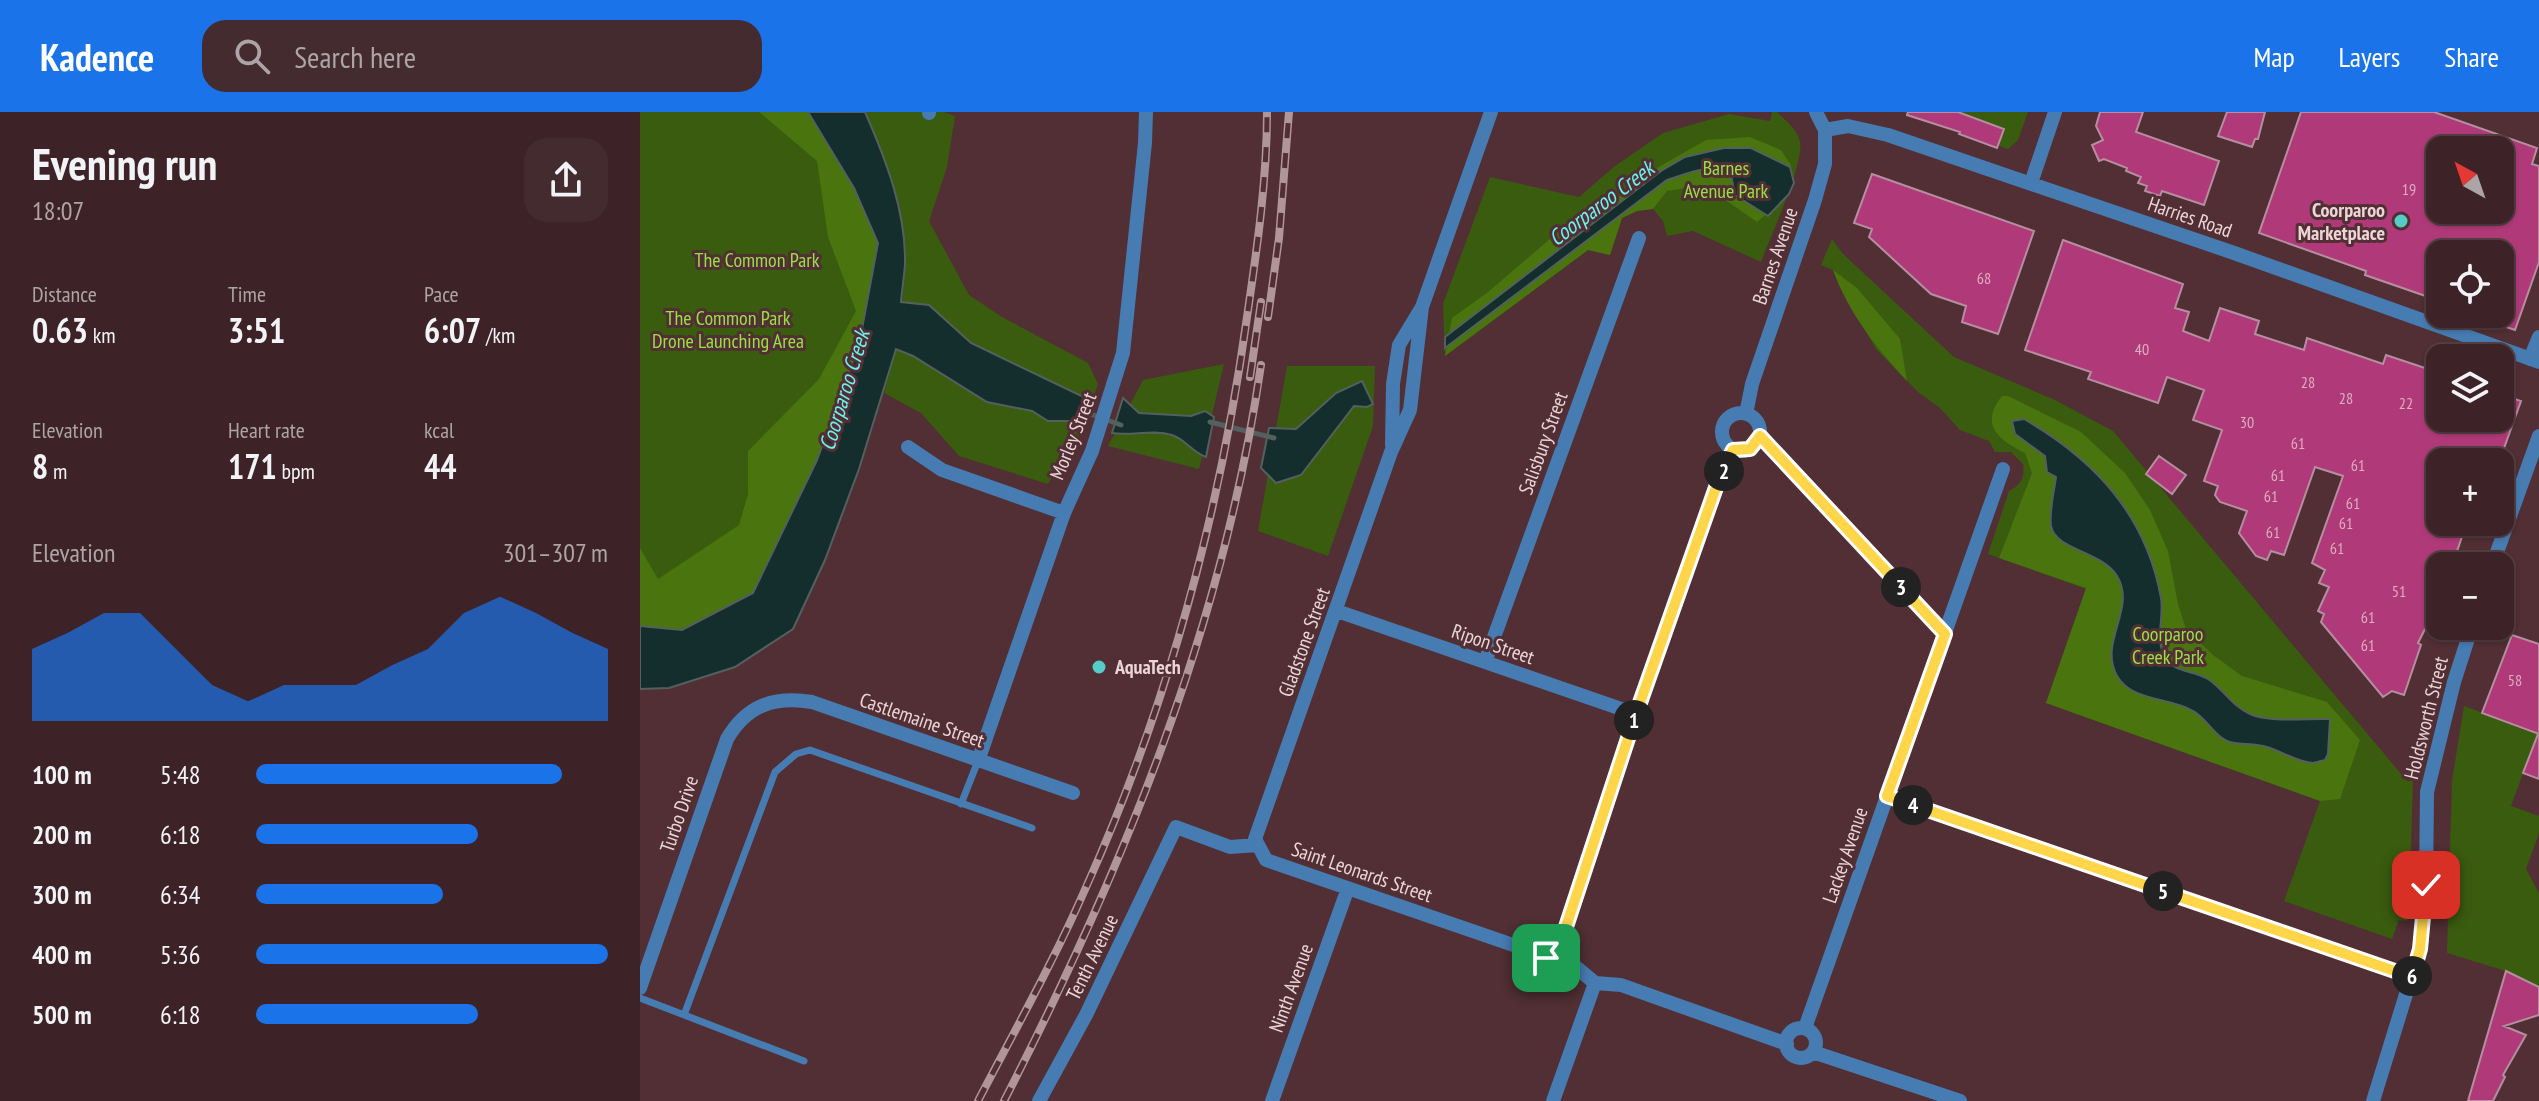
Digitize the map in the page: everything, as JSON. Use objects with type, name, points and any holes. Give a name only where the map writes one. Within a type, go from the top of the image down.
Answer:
[{"type":"street","name":"Morley Street","points":[[978,761],[1064,513],[1097,436],[1123,353],[1146,112]]},
{"type":"street","name":"Gladstone Street","points":[[1257,845],[1257,831],[1391,452],[1410,410],[1422,307],[1491,112]]},
{"type":"street","name":"Barnes Avenue","points":[[1746,414],[1752,384],[1825,164],[1825,130],[1816,112]]},
{"type":"street","points":[[2031,183],[2055,112]]},
{"type":"street","name":"Harries Road","points":[[1825,130],[1848,126],[1863,128],[2031,183],[2534,360]]},
{"type":"street","name":"Salisbury Street","points":[[1485,662],[1639,238]]},
{"type":"street","points":[[2534,360],[2539,337]]},
{"type":"street","points":[[1760,436],[1750,449],[1733,450],[1724,441],[1723,429],[1728,418],[1746,414],[1759,425],[1760,436],[1945,634]]},
{"type":"street","points":[[2497,552],[2539,436]]},
{"type":"street","points":[[908,447],[942,470],[1064,513]]},
{"type":"street","points":[[1561,942],[1636,714],[1719,479],[1733,450]]},
{"type":"street","name":"Lackey Avenue","points":[[1805,1028],[2003,469]]},
{"type":"street","name":"Ripon Street","points":[[1337,611],[1636,714]]},
{"type":"street","name":"Holdsworth Street","points":[[2373,1101],[2412,977],[2423,927],[2427,792],[2468,640]]},
{"type":"street","name":"Castlemaine Street","points":[[755,707],[785,700],[812,702],[1073,793]]},
{"type":"street","name":"Turbo Drive","points":[[640,988],[722,752],[733,729],[755,707]]},
{"type":"street","points":[[1887,796],[2412,977]]},
{"type":"street","name":"Tenth Avenue","points":[[1039,1101],[1086,1015],[1176,827],[1230,847],[1257,845]]},
{"type":"street","name":"Saint Leonards Street","points":[[1257,845],[1266,860],[1519,947],[1544,952]]},
{"type":"street","name":"Ninth Avenue","points":[[1272,1101],[1348,888]]},
{"type":"street","points":[[1550,942],[1561,942],[1566,947],[1565,958],[1552,963],[1546,958],[1544,952],[1550,942]]},
{"type":"street","points":[[1565,958],[1595,983],[1621,985],[1787,1044]]},
{"type":"street","points":[[1553,1101],[1595,983]]},
{"type":"street","points":[[1805,1028],[1814,1035],[1816,1046],[1813,1052],[1797,1057],[1788,1050],[1787,1044],[1790,1033],[1805,1028]]},
{"type":"street","points":[[1813,1052],[1960,1101]]},
{"type":"lane","points":[[684,1015],[775,772],[785,761],[810,750],[1032,828]]},
{"type":"lane","points":[[961,804],[978,761]]},
{"type":"lane","points":[[640,998],[804,1061]]},
{"type":"green space","name":"The Common Park","points":[[640,112],[808,112],[878,243],[817,460],[640,626]]},
{"type":"green space","points":[[759,112],[808,112],[854,188],[878,243],[859,345],[817,460],[753,593],[682,630],[640,626],[640,548],[658,579],[739,525],[748,494],[748,451],[819,379],[856,311],[828,237],[817,161]]},
{"type":"green space","points":[[865,112],[944,112],[955,116],[947,167],[929,221],[969,295],[1002,317],[1088,363],[1098,384],[1079,437],[1048,484],[959,456],[921,413],[884,393],[902,306],[904,238],[895,192]]},
{"type":"green space","name":"Barnes Avenue Park","points":[[1772,112],[1777,112],[1794,129],[1800,142],[1800,153],[1792,183],[1761,262],[1693,231],[1667,236],[1663,221],[1653,209],[1637,211],[1622,218],[1610,255],[1588,250],[1445,356],[1443,304],[1490,177],[1579,197],[1615,166],[1663,133],[1729,114],[1770,121]]},
{"type":"green space","points":[[1904,112],[2028,112],[2018,140],[2008,149]]},
{"type":"green space","points":[[1750,137],[1781,150],[1791,165],[1770,211],[1757,222],[1704,185],[1667,191],[1653,209],[1637,211],[1622,218],[1610,255],[1588,250],[1445,356],[1452,318],[1488,292],[1565,226],[1605,207],[1657,168],[1706,140]]},
{"type":"green space","name":"Coorparoo Creek Park","points":[[1832,239],[1843,254],[1954,357],[2055,400],[2113,431],[2407,781],[2413,781],[2409,913],[2407,921],[2399,920],[2392,939],[2284,901],[2320,801],[2046,703],[2086,589],[1988,554],[2009,491],[2023,477],[2023,464],[2011,452],[1995,452],[1989,441],[1960,430],[1876,349],[1833,270],[1821,265]]},
{"type":"green space","points":[[1833,270],[1857,288],[1900,339],[1907,381],[1864,329]]},
{"type":"green space","points":[[1224,364],[1199,469],[1108,446],[1143,380]]},
{"type":"green space","points":[[1287,366],[1375,366],[1373,426],[1328,556],[1258,531]]},
{"type":"green space","points":[[2002,396],[2008,396],[2081,432],[2125,473],[2150,510],[2168,551],[2186,629],[2213,655],[2242,676],[2327,702],[2360,740],[2340,799],[2320,801],[2046,703],[2086,588],[1999,558],[2032,473],[2025,453],[2001,438],[1992,424],[1995,407]]},
{"type":"green space","points":[[2464,706],[2538,733],[2511,806],[2539,816],[2539,833],[2526,869],[2539,893],[2539,987],[2506,971],[2447,953],[2452,781]]},
{"type":"water","points":[[808,112],[865,112],[887,167],[902,225],[905,264],[901,302],[929,305],[971,343],[1092,401],[1085,421],[1048,421],[1032,411],[987,402],[913,356],[896,349],[859,469],[825,560],[793,629],[735,667],[669,688],[640,689],[640,626],[682,630],[753,593],[817,460],[859,345],[878,243],[854,188]]},
{"type":"water","points":[[1724,148],[1751,148],[1790,167],[1794,183],[1789,194],[1768,216],[1735,195],[1731,175],[1724,171],[1699,170],[1667,180],[1445,348],[1445,337],[1661,171],[1685,157]]},
{"type":"water","points":[[1362,381],[1373,404],[1354,406],[1301,475],[1276,483],[1261,468],[1269,428],[1296,429],[1336,393]]},
{"type":"water","points":[[1123,398],[1139,413],[1191,416],[1205,411],[1214,417],[1206,457],[1172,435],[1112,433]]},
{"type":"water","points":[[2024,419],[2050,435],[2095,472],[2130,516],[2154,568],[2162,605],[2161,647],[2171,665],[2208,679],[2238,707],[2258,717],[2330,719],[2325,760],[2313,763],[2262,746],[2230,742],[2193,711],[2142,695],[2124,684],[2112,663],[2123,601],[2122,588],[2110,568],[2054,534],[2051,515],[2056,477],[2047,472],[2045,456],[2015,434],[2012,421]]},
{"type":"building","points":[[1908,112],[1958,112],[2004,129],[1997,148],[1907,115]]},
{"type":"building","points":[[2100,112],[2143,112],[2136,132],[2219,161],[2204,205],[2162,191],[2160,196],[2145,191],[2147,186],[2138,183],[2141,177],[2104,159],[2099,161],[2092,145],[2103,140],[2096,126]]},
{"type":"building","points":[[2227,112],[2265,112],[2258,139],[2252,147],[2218,136]]},
{"type":"building","name":"Coorparoo Marketplace","points":[[2301,112],[2434,112],[2503,136],[2426,136],[2426,224],[2514,224],[2514,140],[2537,148],[2532,164],[2539,166],[2539,262],[2515,330],[2509,328],[2514,328],[2514,240],[2426,240],[2426,296],[2365,275],[2366,271],[2259,233]]},
{"type":"building","points":[[1872,174],[2034,231],[1998,334],[1962,322],[1966,306],[1931,294],[1869,237],[1872,229],[1854,223]]},
{"type":"building","points":[[2063,240],[2183,284],[2175,308],[2189,312],[2183,331],[2209,341],[2220,308],[2259,321],[2255,334],[2304,350],[2307,338],[2383,364],[2386,355],[2426,368],[2426,432],[2510,432],[2504,448],[2426,448],[2426,536],[2462,536],[2457,552],[2426,552],[2426,627],[2418,643],[2421,645],[2404,695],[2392,691],[2383,697],[2321,622],[2324,614],[2318,611],[2329,587],[2319,583],[2325,570],[2312,563],[2343,476],[2315,467],[2284,555],[2271,551],[2267,560],[2256,556],[2239,533],[2247,511],[2220,502],[2215,495],[2218,486],[2204,481],[2222,430],[2193,420],[2204,390],[2167,377],[2158,403],[2088,379],[2091,372],[2025,350]]},
{"type":"building","points":[[2514,399],[2521,401],[2514,420]]},
{"type":"building","points":[[2159,456],[2186,475],[2172,494],[2146,474]]},
{"type":"building","points":[[2514,636],[2539,644],[2539,734],[2482,713],[2510,640],[2514,640]]},
{"type":"building","points":[[2539,734],[2539,779],[2523,773]]},
{"type":"building","points":[[2506,971],[2539,987],[2539,1015],[2504,1026],[2526,1035],[2503,1075],[2505,1077],[2493,1101],[2468,1101]]},
{"type":"waterway","name":"Coorparoo Creek","points":[[1085,412],[1121,425]]},
{"type":"waterway","name":"Coorparoo Creek","points":[[1210,422],[1274,438]]},
{"type":"railway","points":[[978,1101],[1062,940],[1116,817],[1166,678],[1187,607],[1206,535],[1236,390],[1261,214],[1267,112]]},
{"type":"railway","points":[[1268,317],[1279,238],[1289,112]]},
{"type":"railway","points":[[1250,377],[1261,302]]},
{"type":"railway","points":[[1004,1101],[1089,924],[1163,744],[1222,558],[1244,462],[1261,365]]},
{"type":"place","name":"Coorparoo Marketplace","points":[[2401,221]]},
{"type":"place","name":"AquaTech","points":[[1099,667]]},
{"type":"route","points":[[1546,958],[1544,948],[1547,944],[1553,940],[1561,942],[1636,714],[1719,479],[1733,450],[1750,449],[1760,436],[1945,634],[1887,796],[2412,977],[2420,949],[2426,885]]},
{"type":"park label","name":"The Common Park Drone Launching Area","points":[[728,330]]}]
